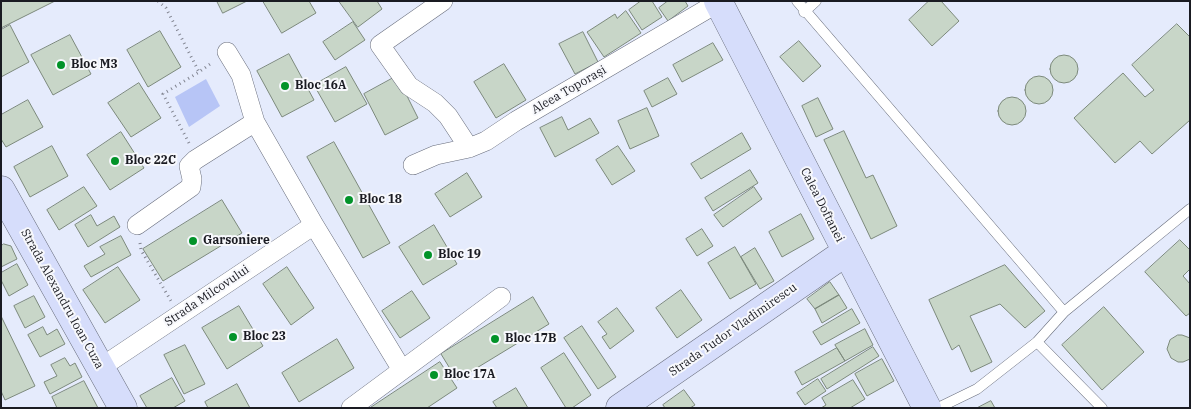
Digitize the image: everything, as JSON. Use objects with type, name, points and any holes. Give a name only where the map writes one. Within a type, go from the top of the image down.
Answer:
[{"type":"street","points":[[442,1],[380,45],[409,86],[435,103],[448,116],[469,148]]},
{"type":"street","name":"Aleea Toporași","points":[[413,165],[436,155],[469,148],[486,141],[718,2]]},
{"type":"street","name":"Calea Doftanei","points":[[718,2],[927,408]]},
{"type":"street","points":[[227,52],[241,75],[255,122],[314,225],[402,370]]},
{"type":"street","points":[[137,225],[191,186],[192,179],[189,166],[195,160],[255,122]]},
{"type":"street","name":"Strada Alexandru Ioan Cuza","points":[[5,207],[123,408]]},
{"type":"street","name":"Strada Milcovului","points":[[100,368],[314,225]]},
{"type":"street","name":"Strada Tudor Vladimirescu","points":[[620,408],[846,252]]},
{"type":"street","points":[[351,408],[501,297]]},
{"type":"lane","points":[[797,1],[804,12],[1064,312]]},
{"type":"lane","points":[[804,12],[816,1]]},
{"type":"lane","points":[[938,408],[977,389],[1037,342],[1064,312],[1190,209]]},
{"type":"lane","points":[[1037,342],[1102,408]]},
{"type":"path","points":[[158,1],[166,8],[199,72]]},
{"type":"path","points":[[187,140],[163,94],[227,52]]},
{"type":"path","points":[[137,225],[141,250],[178,315]]},
{"type":"shaded area","points":[[206,79],[220,106],[189,127],[175,97]]},
{"type":"building","points":[[1,1],[55,1],[1,28]]},
{"type":"building","points":[[217,1],[247,1],[223,13]]},
{"type":"building","points":[[263,1],[309,1],[316,13],[282,33]]},
{"type":"building","points":[[339,1],[377,1],[382,9],[358,27]]},
{"type":"building","points":[[641,1],[652,1],[662,17],[642,30],[629,10]]},
{"type":"building","points":[[668,1],[685,1],[688,6],[668,21],[659,8]]},
{"type":"building","points":[[929,1],[941,1],[959,21],[932,46],[909,20]]},
{"type":"building","points":[[626,11],[641,33],[604,57],[587,32],[615,14],[617,18]]},
{"type":"building","points":[[353,22],[365,40],[335,60],[323,42]]},
{"type":"building","points":[[1177,24],[1190,37],[1190,120],[1152,154],[1140,141],[1115,163],[1074,118],[1123,73],[1145,97],[1154,90],[1132,65]]},
{"type":"building","points":[[10,25],[29,62],[1,77],[1,30]]},
{"type":"building","points":[[160,31],[181,67],[148,87],[127,50]]},
{"type":"building","points":[[583,32],[598,62],[575,74],[559,44]]},
{"type":"building","name":"Bloc M3","points":[[70,35],[91,74],[53,95],[31,55]]},
{"type":"building","points":[[799,41],[821,66],[803,82],[780,57]]},
{"type":"building","points":[[713,43],[723,60],[682,82],[673,65]]},
{"type":"building","name":"Bloc 16A","points":[[289,54],[314,100],[282,117],[257,71]]},
{"type":"building","points":[[1064,55],[1074,59],[1078,69],[1074,79],[1064,83],[1054,79],[1050,69],[1054,59]]},
{"type":"building","points":[[504,64],[526,100],[496,118],[474,82]]},
{"type":"building","points":[[346,67],[367,104],[335,122],[314,85]]},
{"type":"building","points":[[397,76],[418,118],[385,135],[364,94]]},
{"type":"building","points":[[1039,76],[1049,80],[1053,90],[1049,100],[1039,104],[1029,100],[1025,90],[1029,80]]},
{"type":"building","points":[[668,78],[677,94],[652,107],[644,91]]},
{"type":"building","points":[[139,83],[161,118],[131,137],[108,103]]},
{"type":"building","points":[[1012,97],[1022,101],[1026,111],[1022,121],[1012,125],[1002,121],[998,111],[1002,101]]},
{"type":"building","points":[[818,98],[833,129],[816,137],[802,106]]},
{"type":"building","points":[[28,100],[43,127],[6,147],[1,139],[1,115]]},
{"type":"building","points":[[647,108],[659,136],[630,149],[618,121]]},
{"type":"building","points":[[562,117],[568,130],[590,118],[599,133],[555,157],[540,128]]},
{"type":"building","points":[[844,131],[866,178],[873,175],[897,226],[871,239],[824,140]]},
{"type":"building","name":"Bloc 22C","points":[[121,132],[144,168],[110,190],[87,155]]},
{"type":"building","points":[[742,133],[751,149],[701,179],[691,164]]},
{"type":"building","name":"Bloc 18","points":[[334,142],[390,243],[363,258],[307,157]]},
{"type":"building","points":[[52,146],[68,176],[30,197],[14,167]]},
{"type":"building","points":[[618,146],[635,171],[612,185],[596,160]]},
{"type":"building","points":[[750,170],[758,183],[713,211],[705,198]]},
{"type":"building","points":[[467,173],[482,197],[450,217],[435,194]]},
{"type":"building","points":[[84,187],[97,206],[59,230],[47,210]]},
{"type":"building","points":[[754,187],[762,199],[723,227],[714,215]]},
{"type":"building","name":"Garsoniere","points":[[222,200],[242,233],[163,281],[143,249]]},
{"type":"building","points":[[801,214],[814,239],[782,257],[769,232]]},
{"type":"building","points":[[91,215],[97,226],[114,216],[120,227],[88,247],[75,225]]},
{"type":"building","name":"Bloc 19","points":[[434,225],[457,264],[423,285],[399,247]]},
{"type":"building","points":[[702,229],[713,246],[697,256],[686,239]]},
{"type":"building","points":[[121,236],[131,255],[91,277],[84,266],[105,254],[100,247]]},
{"type":"building","points":[[1180,240],[1190,250],[1190,269],[1183,276],[1190,284],[1190,313],[1186,316],[1145,272]]},
{"type":"building","points":[[4,244],[11,246],[17,259],[1,267],[1,246]]},
{"type":"building","points":[[735,247],[756,284],[730,299],[708,263]]},
{"type":"building","points":[[755,248],[774,281],[760,289],[741,257]]},
{"type":"building","points":[[17,264],[28,285],[9,296],[1,280],[1,273]]},
{"type":"building","points":[[1005,265],[1045,311],[1025,328],[1000,304],[970,316],[992,362],[971,372],[959,345],[952,350],[929,300]]},
{"type":"building","points":[[118,267],[140,300],[105,323],[83,290]]},
{"type":"building","points":[[287,267],[314,308],[291,325],[263,284]]},
{"type":"building","points":[[830,282],[839,295],[815,309],[807,299]]},
{"type":"building","points":[[681,290],[702,320],[677,338],[656,308]]},
{"type":"building","points":[[412,291],[430,318],[400,338],[382,311]]},
{"type":"building","points":[[839,295],[847,308],[822,323],[815,309]]},
{"type":"building","points":[[34,296],[45,317],[25,328],[14,306]]},
{"type":"building","name":"Bloc 17B","points":[[533,297],[549,324],[457,380],[441,354]]},
{"type":"building","name":"Bloc 23","points":[[239,306],[263,346],[227,369],[202,328]]},
{"type":"building","points":[[1104,307],[1144,352],[1102,390],[1062,345]]},
{"type":"building","points":[[617,308],[634,331],[610,349],[602,337],[607,334],[598,322]]},
{"type":"building","points":[[852,309],[860,323],[821,345],[813,332]]},
{"type":"building","points":[[1,316],[35,386],[5,400],[1,391]]},
{"type":"building","points":[[582,326],[616,377],[598,389],[564,338]]},
{"type":"building","points":[[43,327],[47,335],[57,329],[65,344],[40,357],[28,335]]},
{"type":"building","points":[[865,329],[873,345],[845,361],[835,345]]},
{"type":"building","points":[[1178,335],[1190,338],[1190,359],[1183,362],[1178,362],[1171,358],[1167,349],[1170,340]]},
{"type":"building","points":[[337,339],[354,368],[299,402],[282,373]]},
{"type":"building","points":[[185,345],[205,384],[184,394],[164,355]]},
{"type":"building","points":[[873,347],[879,356],[827,389],[821,379]]},
{"type":"building","points":[[837,348],[845,361],[802,385],[795,372]]},
{"type":"building","points":[[564,353],[591,395],[572,408],[566,408],[541,368]]},
{"type":"building","points":[[65,358],[70,366],[75,363],[82,377],[50,394],[44,382],[57,376],[51,365]]},
{"type":"building","points":[[882,359],[894,381],[867,396],[855,374]]},
{"type":"building","name":"Bloc 17A","points":[[440,362],[457,388],[427,408],[370,408]]},
{"type":"building","points":[[172,378],[185,401],[173,408],[147,408],[140,396]]},
{"type":"building","points":[[818,379],[826,391],[805,405],[797,393]]},
{"type":"building","points":[[853,380],[865,399],[850,408],[821,408],[826,405],[822,398]]},
{"type":"building","points":[[84,381],[98,408],[57,408],[52,397]]},
{"type":"building","points":[[237,384],[250,408],[208,408],[205,402]]},
{"type":"building","points":[[516,388],[528,408],[497,408],[493,402]]},
{"type":"building","points":[[684,390],[695,405],[690,408],[665,408],[663,405]]},
{"type":"building","points":[[991,401],[995,408],[977,408]]},
{"type":"place","name":"Bloc M3","points":[[61,65]]},
{"type":"place","name":"Bloc 16A","points":[[285,86]]},
{"type":"place","name":"Bloc 22C","points":[[115,161]]},
{"type":"place","name":"Bloc 18","points":[[349,200]]},
{"type":"place","name":"Garsoniere","points":[[193,241]]},
{"type":"place","name":"Bloc 19","points":[[428,255]]},
{"type":"place","name":"Bloc 23","points":[[233,337]]},
{"type":"place","name":"Bloc 17B","points":[[495,339]]},
{"type":"place","name":"Bloc 17A","points":[[434,375]]}]
